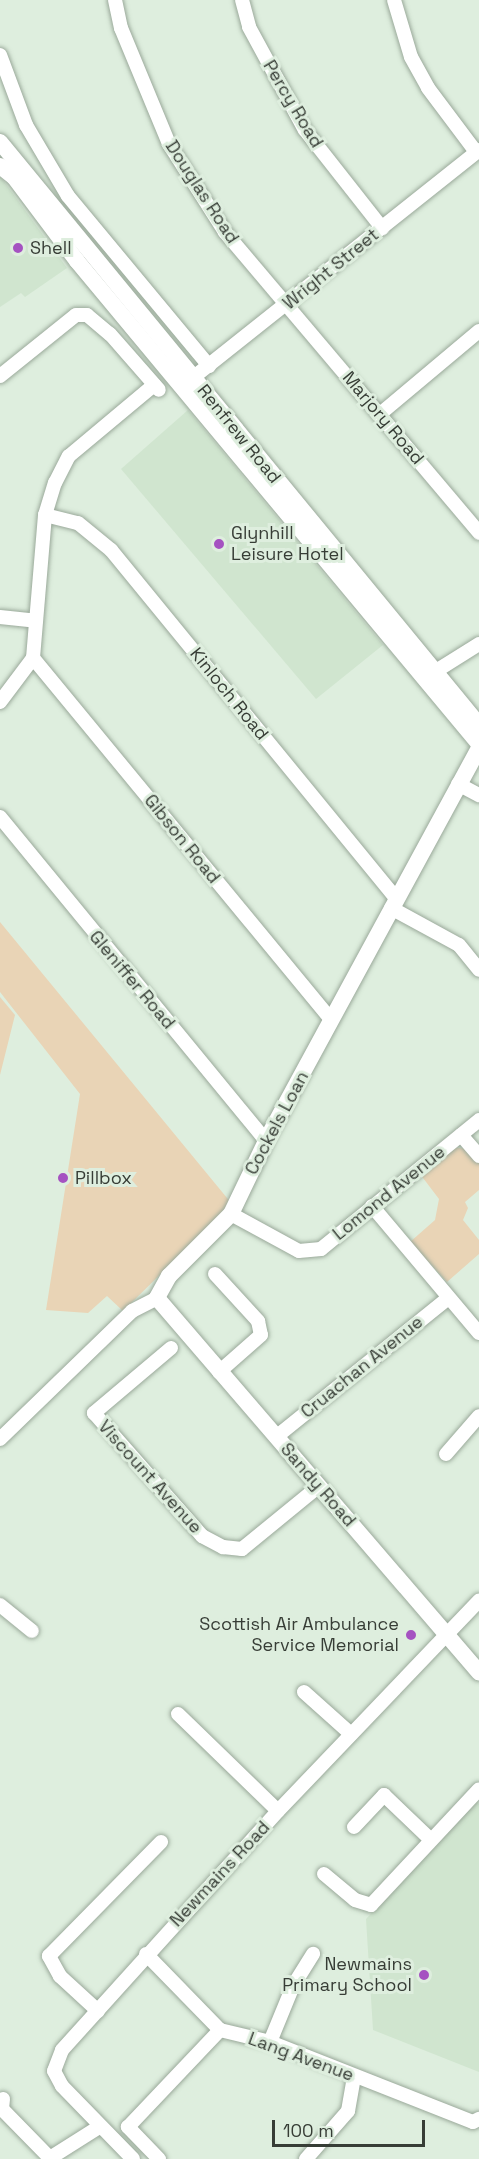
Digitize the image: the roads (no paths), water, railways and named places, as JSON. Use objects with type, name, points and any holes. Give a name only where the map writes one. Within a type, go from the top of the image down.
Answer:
[{"type":"main road","name":"Renfrew Road","points":[[0,142],[187,383],[429,675],[479,746]]},
{"type":"main road","name":"Renfrew Road","points":[[0,166],[14,177],[76,261],[187,383]]},
{"type":"main road","name":"Renfrew Road","points":[[429,675],[479,725]]},
{"type":"main road","name":"Cockels Loan","points":[[157,1298],[169,1276],[231,1214],[266,1141],[479,746]]},
{"type":"main road","name":"Sandy Road","points":[[157,1298],[479,1673]]},
{"type":"street","name":"Douglas Road","points":[[115,0],[121,28],[169,144],[225,232],[287,304]]},
{"type":"street","name":"Percy Road","points":[[242,0],[249,27],[305,130],[382,228]]},
{"type":"street","points":[[394,0],[411,57],[428,88],[477,151]]},
{"type":"street","name":"Renfrew Road","points":[[0,55],[26,125],[68,196],[209,366]]},
{"type":"street","name":"Wright Street","points":[[187,383],[477,151]]},
{"type":"street","name":"Marjory Road","points":[[287,304],[479,533]]},
{"type":"street","points":[[0,376],[76,315],[87,315],[110,334],[158,388],[69,456],[55,483],[45,515],[33,657],[0,702]]},
{"type":"street","points":[[380,414],[479,331]]},
{"type":"street","name":"Kinloch Road","points":[[45,515],[78,523],[111,550],[393,903]]},
{"type":"street","points":[[0,617],[36,621]]},
{"type":"street","points":[[429,675],[479,644]]},
{"type":"street","name":"Gibson Road","points":[[33,657],[331,1020]]},
{"type":"street","points":[[458,784],[479,795]]},
{"type":"street","name":"Gleniffer Road","points":[[0,817],[266,1141]]},
{"type":"street","points":[[393,903],[459,945],[479,970]]},
{"type":"street","name":"Lomond Avenue","points":[[231,1214],[299,1251],[321,1250],[479,1120]]},
{"type":"street","points":[[461,1135],[479,1156]]},
{"type":"street","points":[[372,1206],[479,1333]]},
{"type":"street","points":[[215,1274],[258,1321],[261,1335],[219,1372]]},
{"type":"street","points":[[0,1439],[132,1311],[157,1298]]},
{"type":"street","name":"Cruachan Avenue","points":[[276,1437],[448,1298]]},
{"type":"street","name":"Viscount Avenue","points":[[171,1348],[94,1413],[202,1536],[223,1547],[242,1549],[319,1486]]},
{"type":"street","points":[[446,1454],[479,1416]]},
{"type":"street","name":"Newmains Road","points":[[133,2159],[99,2127],[54,2071],[62,2050],[146,1954],[278,1811],[479,1601]]},
{"type":"street","points":[[0,1605],[32,1631]]},
{"type":"street","points":[[304,1692],[351,1734]]},
{"type":"street","points":[[178,1714],[278,1811]]},
{"type":"street","points":[[324,1874],[355,1900],[370,1905],[479,1789]]},
{"type":"street","points":[[354,1827],[384,1795],[430,1839]]},
{"type":"street","points":[[98,2011],[60,1976],[49,1956],[161,1842]]},
{"type":"street","points":[[146,1954],[220,2030],[128,2127],[159,2159]]},
{"type":"street","points":[[270,2042],[293,1986],[314,1954]]},
{"type":"street","name":"Lang Avenue","points":[[220,2030],[270,2042],[473,2122],[479,2119]]},
{"type":"street","points":[[306,2159],[348,2110],[354,2077]]},
{"type":"street","points":[[3,2099],[2,2109],[50,2158],[99,2127]]},
{"type":"place","name":"Shell","points":[[18,248]]},
{"type":"place","name":"Glynhill Leisure Hotel","points":[[219,544]]},
{"type":"place","name":"Pillbox","points":[[63,1178]]},
{"type":"place","name":"Scottish Air Ambulance Service Memorial","points":[[411,1635]]},
{"type":"place","name":"Newmains Primary School","points":[[424,1975]]}]
